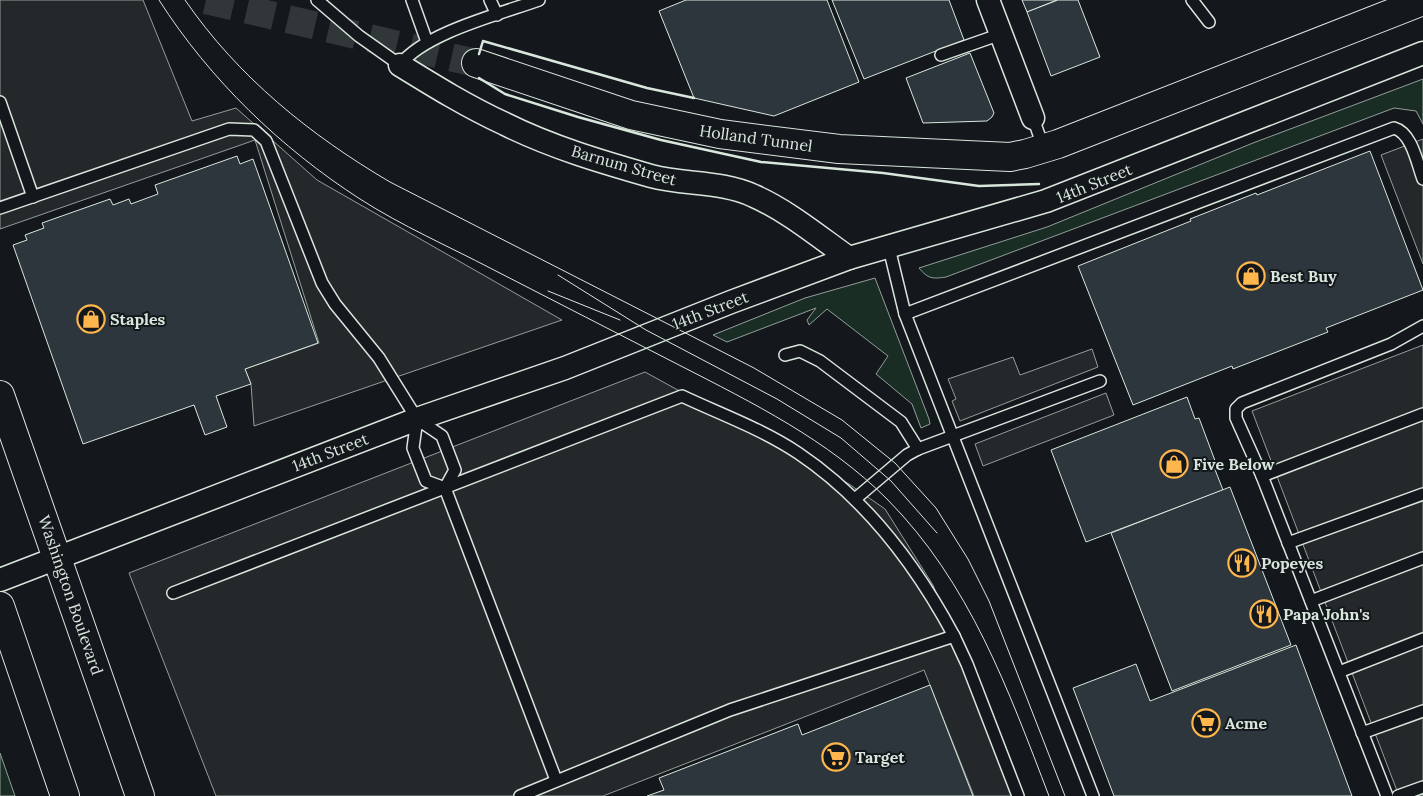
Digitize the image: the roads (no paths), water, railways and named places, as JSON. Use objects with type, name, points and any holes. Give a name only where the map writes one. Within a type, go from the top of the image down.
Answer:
[{"type":"main road","points":[[1044,149],[1423,1]]},
{"type":"main road","name":"Holland Tunnel","points":[[476,63],[631,115],[750,139],[839,149],[997,157],[1025,154],[1044,149]]},
{"type":"main road","name":"Washington Boulevard","points":[[0,395],[140,796]]},
{"type":"main road","points":[[0,606],[65,796]]},
{"type":"street","points":[[988,0],[1033,118]]},
{"type":"street","name":"14th Street","points":[[0,580],[417,419],[565,368],[740,298],[849,258],[1046,202],[1423,53]]},
{"type":"street","name":"Barnum Street","points":[[400,65],[449,95],[506,125],[563,148],[653,176],[720,186],[754,196],[772,205],[849,258]]},
{"type":"lane","points":[[317,0],[359,36],[400,65],[411,52],[427,42],[539,0]]},
{"type":"lane","points":[[412,0],[427,42]]},
{"type":"lane","points":[[490,0],[497,15]]},
{"type":"lane","points":[[1192,0],[1209,22]]},
{"type":"lane","points":[[942,55],[1001,34]]},
{"type":"lane","points":[[0,102],[33,196]]},
{"type":"lane","points":[[1033,118],[1044,149]]},
{"type":"lane","points":[[0,208],[229,128],[254,130],[266,141],[322,283],[335,304],[380,358],[417,419],[442,436],[455,470],[445,488]]},
{"type":"lane","points":[[905,314],[1394,128],[1401,130],[1406,136],[1423,179]]},
{"type":"lane","points":[[889,248],[905,314],[1093,796]]},
{"type":"lane","points":[[1387,796],[1262,476],[1236,418],[1236,409],[1242,403],[1391,344],[1423,326]]},
{"type":"lane","points":[[785,355],[800,351],[820,361],[860,389],[901,422],[918,449]]},
{"type":"lane","points":[[855,499],[907,455],[918,449],[1100,381]]},
{"type":"lane","points":[[173,594],[682,396],[797,452],[855,499],[910,566],[942,614],[954,636],[1018,796]]},
{"type":"lane","points":[[1262,476],[1423,414]]},
{"type":"lane","points":[[417,419],[413,448],[426,481],[445,488],[556,780]]},
{"type":"lane","points":[[1288,543],[1423,494]]},
{"type":"lane","points":[[1311,601],[1423,558]]},
{"type":"lane","points":[[520,796],[730,710],[954,636]]},
{"type":"lane","points":[[1339,672],[1423,639]]},
{"type":"lane","points":[[1362,733],[1423,711]]},
{"type":"lane","points":[[1398,796],[1423,787]]},
{"type":"tunnel","points":[[206,0],[476,63]]},
{"type":"tram line","points":[[159,0],[201,58],[249,110],[302,158],[360,199],[409,227],[762,409],[815,441],[864,478],[887,499],[916,531],[942,566],[964,602],[1002,677],[1049,796]]},
{"type":"tram line","points":[[185,0],[228,54],[252,79],[304,124],[360,164],[390,182],[754,368],[842,420],[895,463],[936,508],[968,559],[989,601],[1065,796]]},
{"type":"tram line","points":[[558,275],[646,330],[777,399],[841,438],[891,481],[937,533]]},
{"type":"tram line","points":[[548,291],[620,320]]},
{"type":"place","name":"Best Buy","points":[[1251,276]]},
{"type":"place","name":"Staples","points":[[91,319]]},
{"type":"place","name":"Five Below","points":[[1174,464]]},
{"type":"place","name":"Popeyes","points":[[1242,563]]},
{"type":"place","name":"Papa John's","points":[[1264,614]]},
{"type":"place","name":"Acme","points":[[1206,723]]},
{"type":"place","name":"Target","points":[[836,757]]}]
